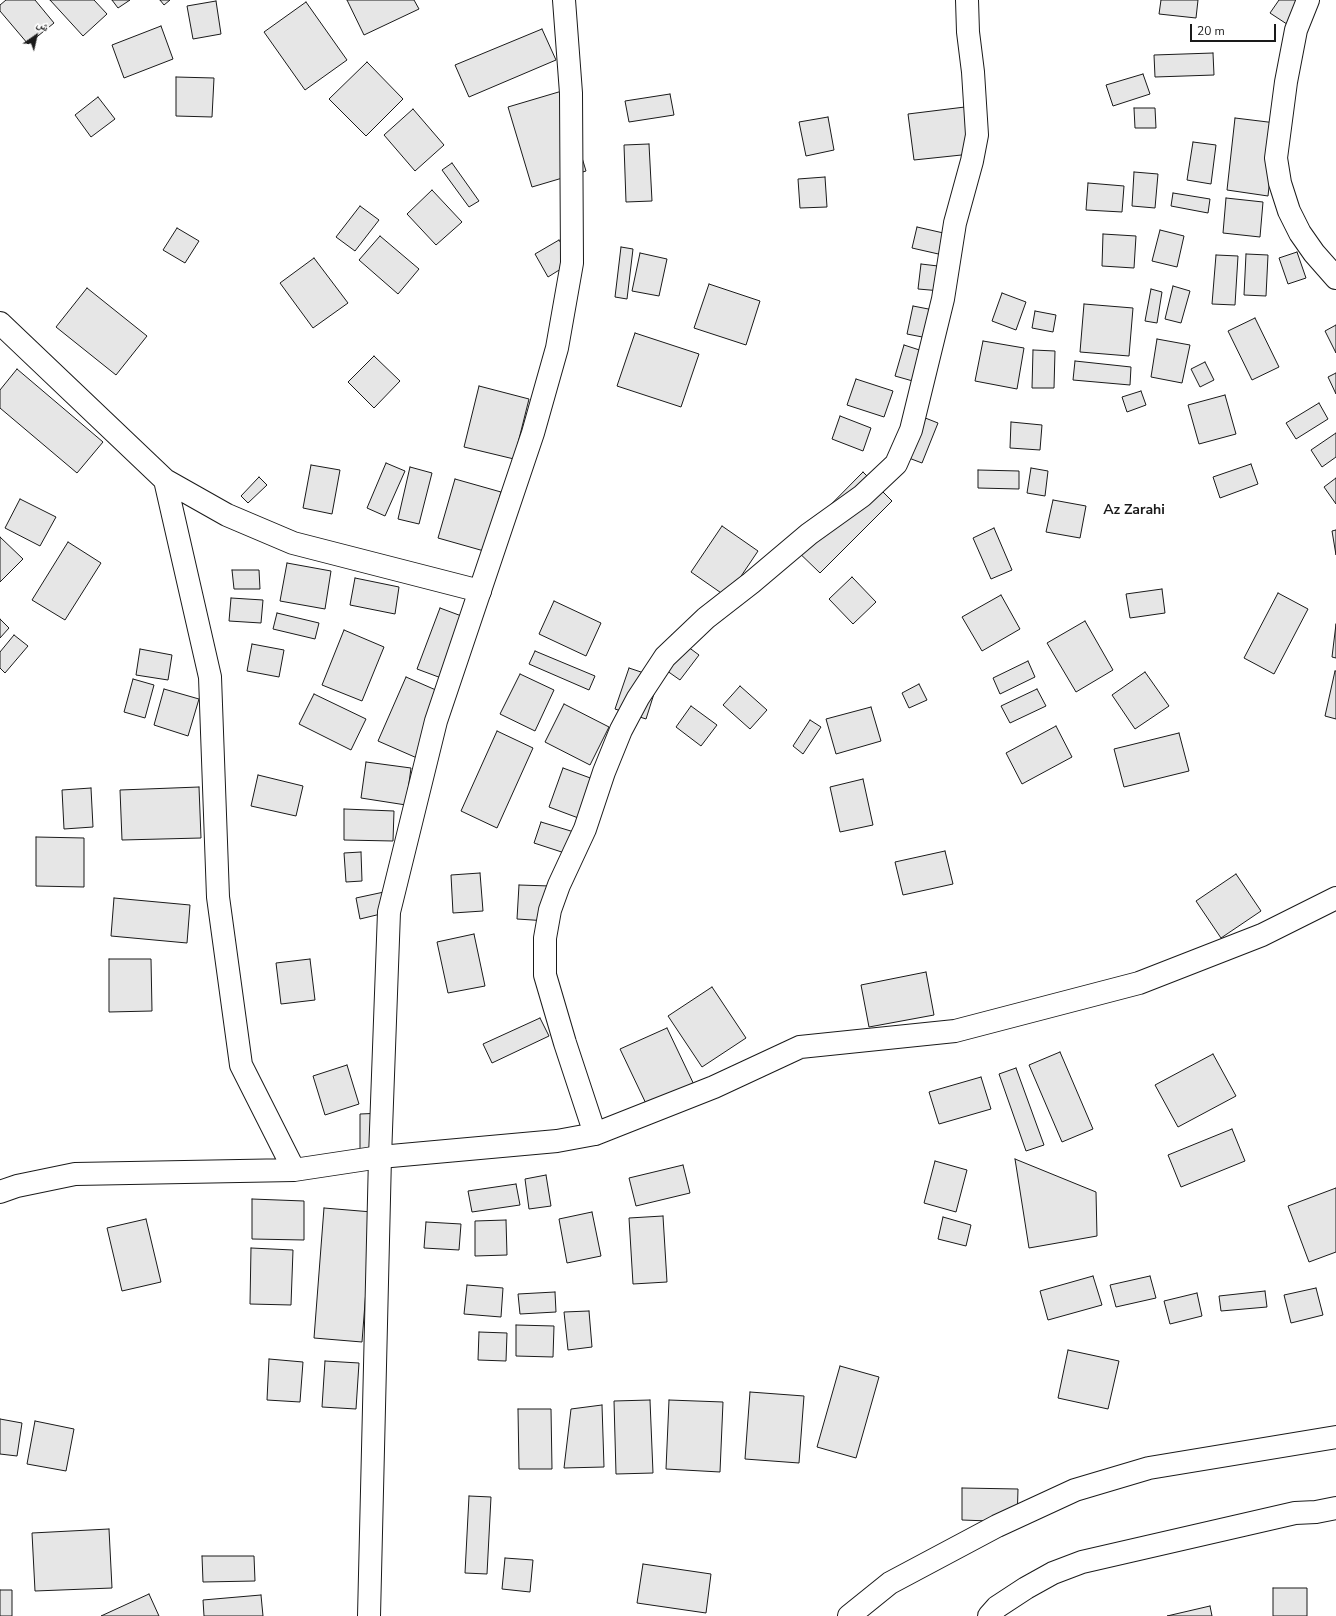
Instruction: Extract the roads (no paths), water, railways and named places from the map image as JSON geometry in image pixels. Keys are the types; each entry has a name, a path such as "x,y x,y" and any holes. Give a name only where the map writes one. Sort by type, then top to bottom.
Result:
{"street":[{"path":"369,1616 380,1157 389,912 436,721 533,433 557,348 572,263 571,93 564,0"},
{"path":"595,1134 565,1043 545,975 545,938 550,910 559,885 585,830 604,772 621,730 638,698 665,657 706,618 751,583 809,534 862,496 896,464 911,430 943,299 955,223 972,161 977,135 973,72 968,32 967,0"},
{"path":"1308,0 1296,30 1289,67 1276,158 1280,184 1289,211 1300,233 1314,253 1336,278"},
{"path":"0,323 165,480 227,515 293,543 480,591"},
{"path":"165,480 210,677 218,897 241,1065 294,1170"},
{"path":"0,1192 17,1186 75,1174 294,1170 380,1157 557,1141 595,1134 714,1087 800,1047 955,1031 1140,983 1262,935 1336,898"},
{"path":"849,1616 890,1583 997,1526 1075,1490 1149,1468 1336,1437"},
{"path":"989,1616 997,1607 1026,1588 1053,1573 1082,1562 1295,1513 1316,1512 1336,1508"}],"district":[{"name":"Az Zarahi","path":"1134,511"}]}
